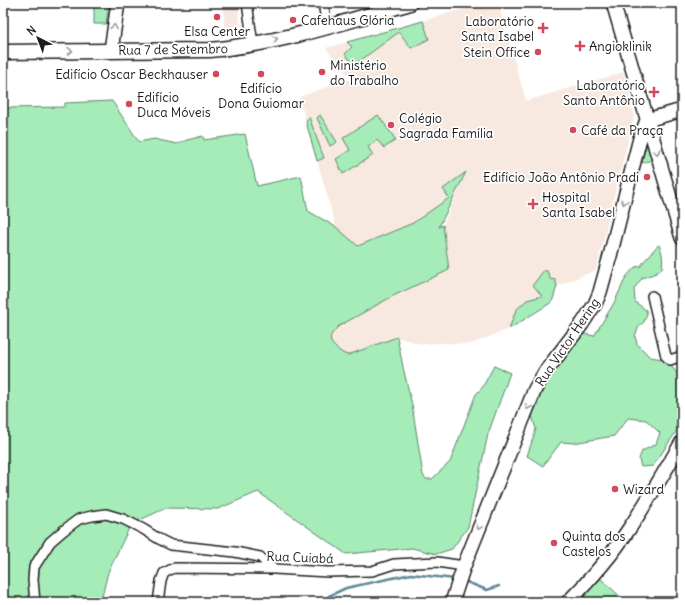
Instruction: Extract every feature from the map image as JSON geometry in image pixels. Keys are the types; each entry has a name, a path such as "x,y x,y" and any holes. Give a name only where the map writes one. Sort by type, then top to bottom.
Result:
{"main road":[{"name":"Rua 7 de Setembro","path":"3,52 210,50 234,48 327,26 410,3"}],"street":[{"path":"111,50 118,3"},
{"path":"247,3 253,44"},
{"path":"323,3 327,26"},
{"path":"613,3 682,238"},
{"path":"647,120 682,110"},
{"name":"Rua Victor Hering","path":"452,602 461,575 535,389 545,372 582,324 595,304 600,292 640,138 647,120"},
{"path":"652,296 666,356 670,360 682,356"},
{"path":"568,602 601,567 629,529 682,442"},
{"path":"35,602 33,580 34,567 50,542 79,520 106,514 123,519 171,545 236,552 260,557 274,569"},
{"name":"Rua Cuiabá","path":"158,602 161,581 164,573 174,568 274,569 328,572 372,571 394,564 437,562 461,575"}],"shaded area":[{"path":"223,3 238,3 240,27 237,31 225,32"},
{"path":"485,3 498,3 526,101 624,72 634,116 596,270 557,286 552,302 509,329 471,344 421,344 397,337 348,355 344,354 331,344 330,337 339,326 393,296 449,270 443,225 466,173 443,189 449,198 413,223 358,246 336,227 299,97 351,79 326,48"}],"green space":[{"path":"94,3 109,3 106,24 94,24"},
{"path":"423,21 429,39 411,48 399,32 354,65 345,54 352,47 347,42"},
{"path":"112,101 139,142 154,139 177,144 203,136 204,140 245,134 257,186 301,176 308,211 336,227 358,246 413,223 449,198 443,189 466,172 439,227 443,225 449,270 393,296 339,326 332,334 330,339 336,348 348,355 397,337 412,405 423,475 426,479 432,479 450,462 476,394 482,388 494,366 510,373 488,434 468,527 452,549 436,554 412,548 346,554 258,492 218,509 166,508 131,524 108,572 102,597 107,602 3,602 3,108 64,107 65,103"},
{"path":"320,115 337,142 330,146 317,118"},
{"path":"378,115 396,140 384,148 377,140 368,147 373,155 343,174 336,159 350,150 343,138"},
{"path":"309,117 324,158 317,161 306,122"},
{"path":"645,132 652,160 642,163 646,144 641,144"},
{"path":"659,245 663,263 662,269 642,278 634,289 635,302 646,310 647,314 644,322 639,326 635,336 637,344 650,357 669,361 677,373 681,368 678,363 682,361 682,423 653,466 641,467 639,459 642,451 656,444 660,433 646,420 628,418 614,436 573,443 561,442 543,466 527,456 536,429 532,416 552,368 580,333 594,336 614,303 626,277 635,267 641,266"},
{"path":"544,270 547,271 551,280 555,279 557,286 552,302 509,329 516,310 527,300 542,296 533,285"},
{"path":"600,578 624,600 624,602 577,602"}],"waterway":[{"path":"321,602 329,596 346,588 411,574 455,579"},
{"path":"464,581 487,590 499,586"}],"place":[{"name":"Elsa Center","path":"217,17"},
{"name":"Cafehaus Glória","path":"293,20"},
{"name":"Laboratório Santa Isabel","path":"543,28"},
{"name":"Angioklinik","path":"580,46"},
{"name":"Stein Office","path":"538,52"},
{"name":"Ministério do Trabalho","path":"322,72"},
{"name":"Edifício Oscar Beckhauser","path":"216,74"},
{"name":"Edifício Dona Guiomar","path":"261,74"},
{"name":"Laboratório Santo Antônio","path":"654,92"},
{"name":"Edifício Duca Móveis","path":"129,104"},
{"name":"Colégio Sagrada Família","path":"391,125"},
{"name":"Café da Praça","path":"573,130"},
{"name":"Edifício João Antônio Pradi","path":"647,177"},
{"name":"Hospital Santa Isabel","path":"533,204"},
{"name":"Wizard","path":"615,489"},
{"name":"Quinta dos Castelos","path":"554,543"}]}
